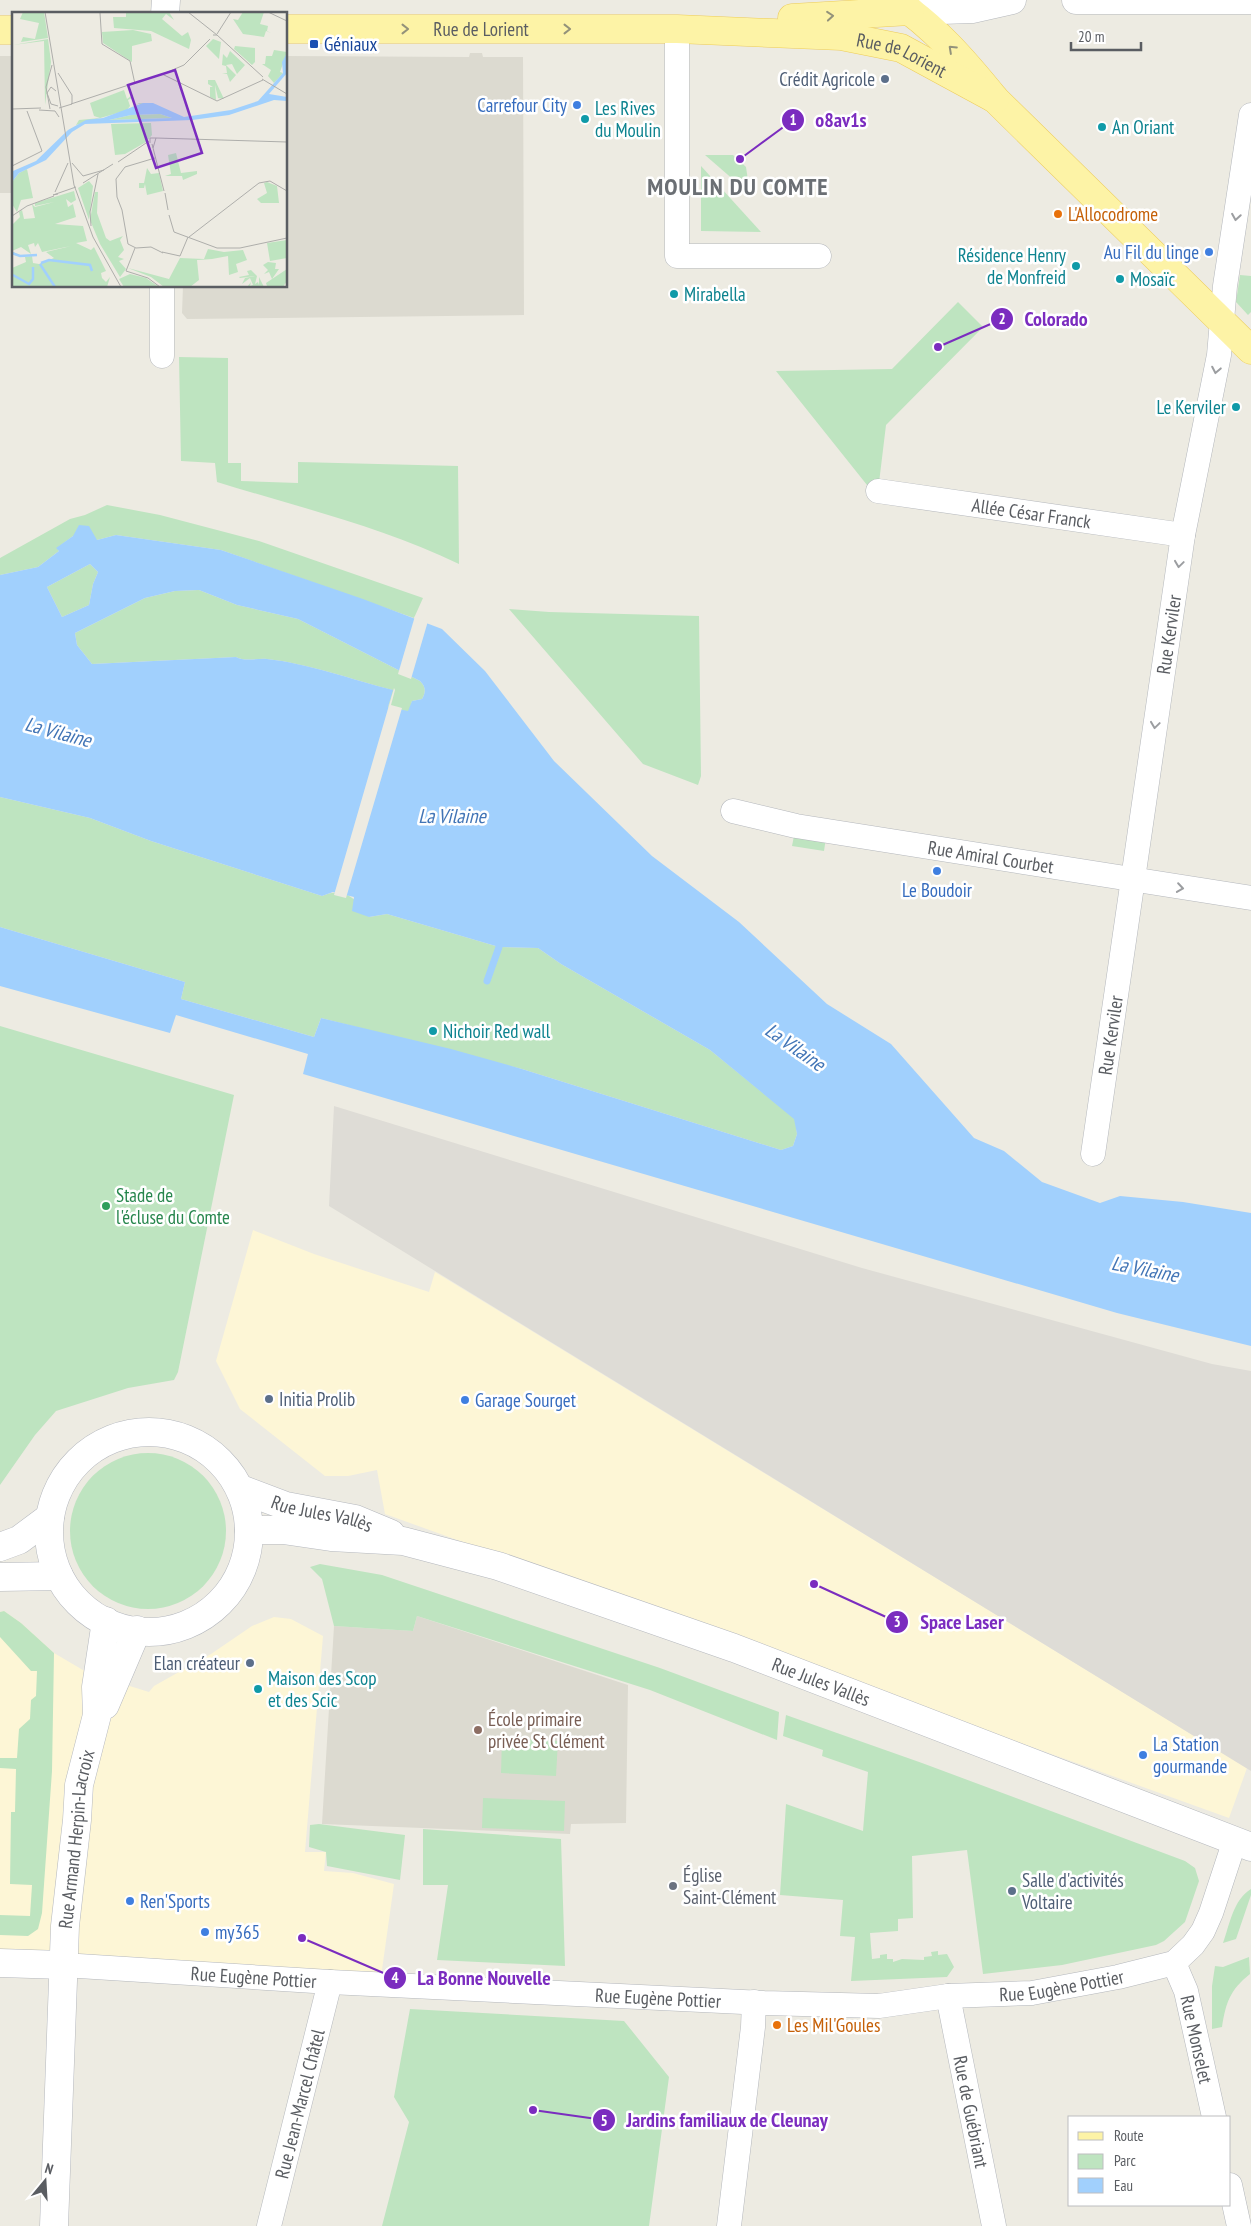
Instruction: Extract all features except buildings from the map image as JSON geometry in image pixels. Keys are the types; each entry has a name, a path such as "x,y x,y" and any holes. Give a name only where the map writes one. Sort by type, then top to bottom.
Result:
{"main road":[{"path":"902,5 972,9 1012,0"},
{"path":"1076,0 1251,0"},
{"name":"Rue de Lorient","path":"677,29 864,6 902,5 957,53 995,99"},
{"name":"Rue de Lorient","path":"288,29 677,29 841,36 901,48 995,99"},
{"path":"995,99 1251,350"},
{"path":"154,1432 175,1435 198,1445 219,1460 241,1489 249,1530 248,1551 237,1580 226,1597 211,1611 194,1622 175,1629 155,1632 137,1630 106,1621 98,1618 82,1606 69,1592 59,1576 52,1557 49,1537 50,1517 55,1496 65,1477 78,1461 94,1448 113,1438 133,1433 154,1432"},
{"name":"Rue Jules Vallès","path":"241,1489 286,1506 355,1519 378,1527 403,1541"},
{"path":"0,1547 19,1540 50,1517"},
{"name":"Rue Jules Vallès","path":"249,1530 282,1530 331,1537 403,1541 498,1566 734,1648 1243,1844"},
{"path":"0,1577 59,1576"},
{"name":"Rue Armand Herpin-Lacroix","path":"54,2226 64,1926 77,1820 79,1785 97,1715 96,1687 100,1672 106,1621"},
{"name":"Rue Armand Herpin-Lacroix","path":"97,1715 106,1704 137,1630"},
{"name":"Rue Eugène Pottier","path":"0,1963 63,1966"}],"street":[{"path":"677,29 677,256 819,256"},
{"name":"Rue Kerviler","path":"1093,1154 1183,535 1219,355 1221,322 1247,170 1251,115"},
{"path":"162,288 162,356"},
{"name":"Allée César Franck","path":"878,491 1183,535"},
{"name":"Rue Amiral Courbet","path":"733,811 796,826 1132,881 1251,898"},
{"path":"1174,1963 1203,1931 1243,1844"},
{"name":"Rue Eugène Pottier","path":"63,1966 330,1982 879,2006 948,1996 1032,1993 1118,1977 1174,1963"},
{"name":"Rue Monselet","path":"1174,1963 1186,1992 1214,2116"},
{"name":"Rue Jean-Marcel Châtel","path":"269,2226 330,1982"},
{"name":"Rue de Guébriant","path":"948,1996 994,2226"},
{"path":"729,2226 753,2026 754,2002"},
{"path":"1231,2190 1239,2226"}],"shaded area":[{"path":"470,53 482,53 483,57 523,57 524,315 187,319 182,313 183,288 288,288 288,56 469,57"},
{"path":"0,56 12,56 12,193 0,193"},
{"path":"334,1106 862,1268 1212,1364 1251,1371 1251,1771 329,1206"},
{"path":"253,1230 314,1254 429,1292 435,1272 1247,1768 1229,1818 385,1514 377,1470 348,1476 325,1476 240,1409 216,1361"},
{"path":"4,1611 21,1623 54,1653 88,1673 149,1692 154,1686 211,1654 252,1626 274,1617 291,1619 323,1636 305,1852 326,1852 324,1871 353,1873 394,1884 380,1984 0,1962 0,1612"},
{"name":"École primaire privée St Clément","path":"417,1616 628,1685 626,1823 571,1824 570,1834 322,1824 334,1626 413,1631"}],"green space":[{"path":"705,155 733,155 746,167 750,194"},
{"path":"701,166 761,232 701,231"},
{"path":"1240,275 1251,276 1251,312 1248,315 1236,302"},
{"path":"958,302 983,327 886,425 878,491 871,490 776,371 892,369"},
{"path":"179,357 228,358 228,463 241,463 241,481 298,483 298,462 458,466 459,564 370,528 217,482 215,463 181,461"},
{"path":"107,505 160,515 259,541 423,598 414,618 221,550 116,535 97,540 73,536 57,548 59,551 38,567 0,575 0,558 70,519 85,515"},
{"path":"90,564 98,572 93,584 89,605 62,617 47,587"},
{"path":"199,590 237,605 298,619 420,681 425,692 422,699 412,701 409,712 388,707 392,690 298,664 267,659 247,660 236,657 92,664 77,645 75,633 145,598 175,591"},
{"path":"509,609 549,612 699,616 701,776 698,785 643,764"},
{"path":"0,797 90,818 151,841 322,896 330,893 344,894 354,900 369,917 387,914 499,947 538,948 561,964 710,1050 795,1119 797,1134 793,1146 781,1150 522,1069 321,1018 314,1037 181,999 185,982 0,927"},
{"path":"796,826 827,831 824,851 792,846"},
{"name":"Stade de l'écluse du Comte","path":"0,1026 234,1095 178,1372 174,1380 128,1388 56,1411 35,1435 0,1485"},
{"path":"148,1453 178,1459 191,1466 203,1476 213,1488 220,1501 226,1531 220,1561 213,1574 203,1586 191,1596 178,1603 148,1609 118,1603 105,1596 93,1586 83,1574 76,1561 70,1531 76,1501 83,1488 93,1476 105,1466 118,1459"},
{"path":"320,1564 382,1575 660,1668 779,1712 777,1740 650,1690 417,1616 413,1631 334,1626 322,1579 310,1567"},
{"path":"4,1611 21,1623 54,1653 52,1771 42,1913 38,1929 28,1936 0,1935 0,1915 30,1916 32,1885 10,1884 11,1812 15,1812 16,1769 0,1768 0,1758 17,1758 19,1729 30,1719 31,1700 36,1696 37,1671 31,1671 0,1637 0,1612"},
{"path":"786,1715 922,1763 1185,1861 1195,1868 1199,1881 1185,1922 1164,1941 1156,1945 1062,1965 983,1974 967,1850 912,1856 913,1918 898,1919 898,1931 870,1933 872,1959 880,1958 880,1955 887,1954 887,1959 893,1959 893,1962 902,1959 924,1960 924,1957 932,1956 931,1952 938,1951 938,1955 947,1954 954,1967 947,1977 851,1981 855,1937 840,1936 843,1900 780,1895 786,1804 863,1831 868,1772 822,1756 823,1750 783,1736"},
{"path":"502,1738 558,1741 556,1776 501,1773"},
{"path":"483,1798 565,1801 564,1831 482,1828"},
{"path":"319,1824 405,1835 400,1880 327,1866 326,1852 309,1847 310,1825"},
{"path":"423,1829 561,1839 565,1966 437,1960 448,1885 423,1885"},
{"path":"1251,1889 1251,1895 1236,1939 1223,1943 1236,1906 1240,1899"},
{"path":"1249,1957 1250,1974 1233,1991 1225,2010 1222,2027 1212,2029 1212,1986 1215,1966 1223,1967"},
{"path":"410,2009 624,2021 669,2077 649,2226 382,2226 409,2122 394,2097"}],"water":[{"name":"La Vilaine","path":"79,525 89,526 97,540 116,535 221,550 363,599 442,629 485,671 554,761 652,856 739,922 827,1004 891,1044 974,1138 1004,1151 1042,1182 1100,1203 1120,1196 1183,1202 1251,1213 1251,1346 1117,1313 303,1074 308,1054 176,1015 170,1033 0,986 0,927 185,982 181,999 314,1037 321,1018 451,1049 522,1069 781,1150 793,1146 797,1134 794,1119 710,1050 561,964 538,948 499,947 387,914 369,917 352,911 354,897 333,892 322,896 151,841 90,818 0,797 0,575 38,567 59,551 56,548 73,536","holes":["90,564 98,572 93,584 89,605 62,617 47,587","199,590 237,605 298,619 420,681 425,692 422,699 412,701 408,711 388,707 393,690 298,664 267,659 247,660 236,657 92,664 77,645 75,633 145,598 175,591"]}],"pier":[{"path":"415,616 428,621 411,679 398,674"},
{"path":"394,688 391,705 402,708 346,898 334,895"}],"waterway":[{"path":"487,981 499,947"}],"place":[{"name":"Géniaux","path":"314,44"},
{"name":"Crédit Agricole","path":"885,79"},
{"name":"Carrefour City","path":"577,105"},
{"name":"Les Rives du Moulin","path":"585,119"},
{"name":"An Oriant","path":"1102,127"},
{"name":"o8av1s","path":"740,159"},
{"name":"L'Allocodrome","path":"1058,214"},
{"name":"Au Fil du linge","path":"1209,252"},
{"name":"Résidence Henry de Monfreid","path":"1076,266"},
{"name":"Mosaïc","path":"1120,279"},
{"name":"Mirabella","path":"674,294"},
{"name":"Colorado","path":"938,347"},
{"name":"Le Kerviler","path":"1236,407"},
{"name":"Le Boudoir","path":"937,871"},
{"name":"Nichoir Red wall","path":"433,1031"},
{"name":"Stade de l'écluse du Comte","path":"106,1206"},
{"name":"Initia Prolib","path":"269,1399"},
{"name":"Garage Sourget","path":"465,1400"},
{"name":"Space Laser","path":"814,1584"},
{"name":"Elan créateur","path":"250,1663"},
{"name":"Maison des Scop et des Scic","path":"258,1689"},
{"name":"École primaire privée St Clément","path":"478,1730"},
{"name":"La Station gourmande","path":"1143,1755"},
{"name":"Église Saint-Clément","path":"673,1886"},
{"name":"Salle d'activités Voltaire","path":"1012,1891"},
{"name":"Ren'Sports","path":"130,1901"},
{"name":"my365","path":"205,1932"},
{"name":"La Bonne Nouvelle","path":"302,1938"},
{"name":"Les Mil'Goules","path":"777,2025"},
{"name":"Jardins familiaux de Cleunay","path":"533,2110"}],"district":[{"name":"MOULIN DU COMTE","path":"738,187"}]}
